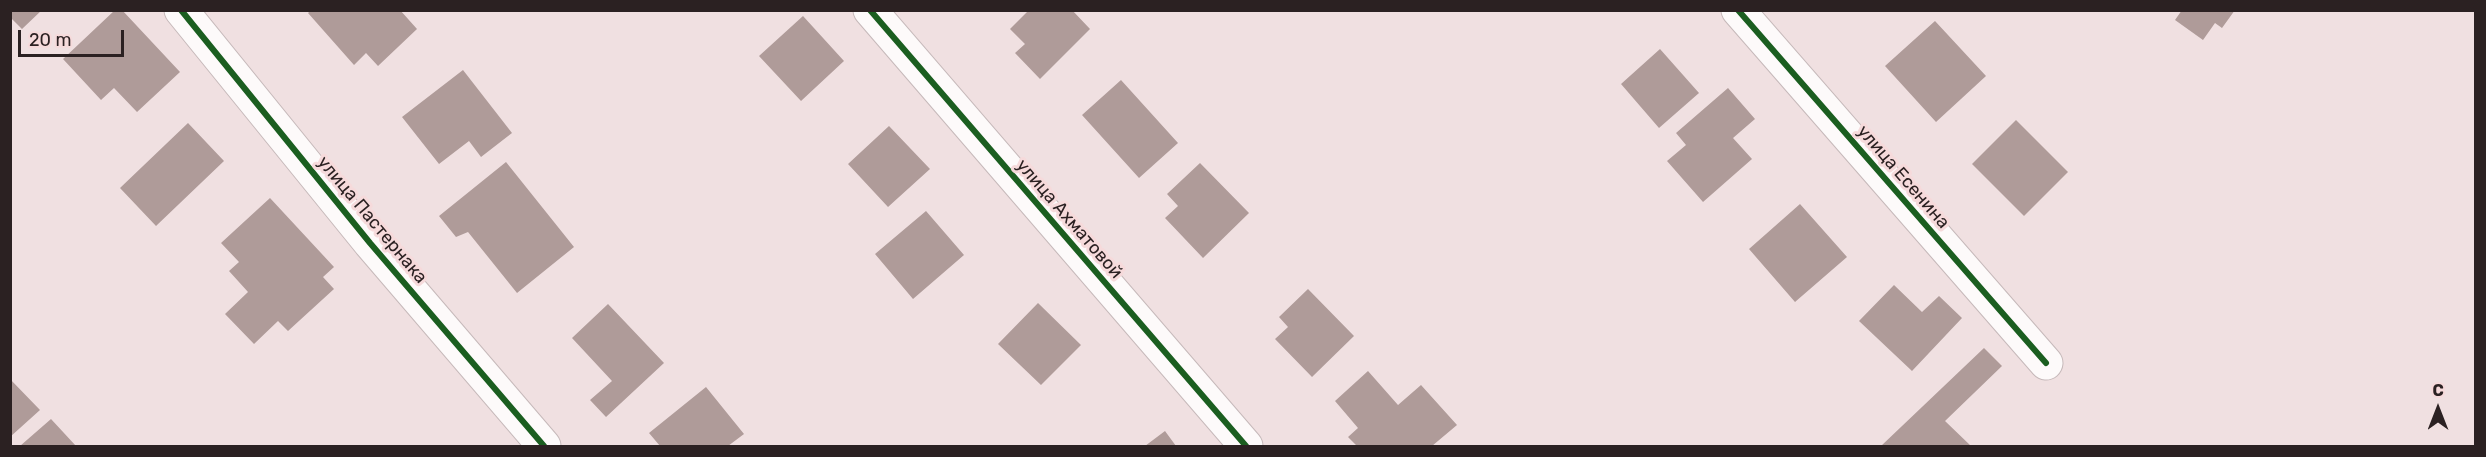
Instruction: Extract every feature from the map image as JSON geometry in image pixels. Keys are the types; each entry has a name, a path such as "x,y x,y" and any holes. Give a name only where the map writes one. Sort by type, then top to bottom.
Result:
{"street":[{"name":"улица Пастернака","path":"181,10 370,243 544,447"},
{"name":"улица Ахматовой","path":"870,10 1246,447"},
{"name":"улица Есенина","path":"1738,10 2046,363"}],"building":[{"path":"10,10 42,10 22,29 10,17"},
{"path":"115,10 122,10 180,72 137,112 114,88 101,100 63,59"},
{"path":"311,10 400,10 417,29 378,66 366,53 354,65 308,13"},
{"path":"1029,10 1072,10 1090,29 1040,79 1015,53 1025,44 1010,29"},
{"path":"2182,10 2235,10 2222,28 2215,23 2203,40 2175,20"},
{"path":"803,16 844,61 801,101 759,56"},
{"path":"1935,21 1986,76 1936,122 1885,66"},
{"path":"1660,49 1699,93 1659,128 1621,84"},
{"path":"463,70 512,133 481,157 469,141 439,164 402,117"},
{"path":"1121,80 1178,143 1139,178 1082,115"},
{"path":"1728,88 1755,119 1733,138 1752,159 1703,202 1667,161 1686,145 1676,133"},
{"path":"2016,120 2068,172 2024,216 1972,164"},
{"path":"188,123 224,161 156,226 120,188"},
{"path":"889,126 930,169 888,207 848,164"},
{"path":"506,162 574,247 517,293 468,232 456,237 439,216"},
{"path":"1200,163 1249,213 1203,258 1165,218 1178,206 1167,194"},
{"path":"270,198 334,267 323,277 334,289 288,331 278,321 254,344 225,314 248,292 229,271 239,262 221,243"},
{"path":"1800,204 1847,257 1795,302 1749,249"},
{"path":"926,211 964,255 913,299 875,254"},
{"path":"1894,285 1922,312 1939,296 1962,318 1912,371 1859,321"},
{"path":"1308,289 1354,336 1312,377 1275,339 1288,327 1279,317"},
{"path":"1038,303 1081,345 1041,385 998,344"},
{"path":"608,304 664,363 606,417 590,400 612,381 572,338"},
{"path":"1984,348 2002,366 1945,421 1971,446 1881,446"},
{"path":"1368,371 1398,405 1421,385 1457,425 1432,446 1357,446 1348,437 1358,428 1335,401"},
{"path":"10,379 40,410 10,437"},
{"path":"706,387 744,434 728,446 660,446 649,433"},
{"path":"51,419 76,446 20,446"},
{"path":"1165,431 1176,446 1145,446"}],"cycle path":[{"path":"181,10 370,243 544,446"},
{"path":"870,10 1246,446"},
{"path":"1738,10 2046,363"}]}
